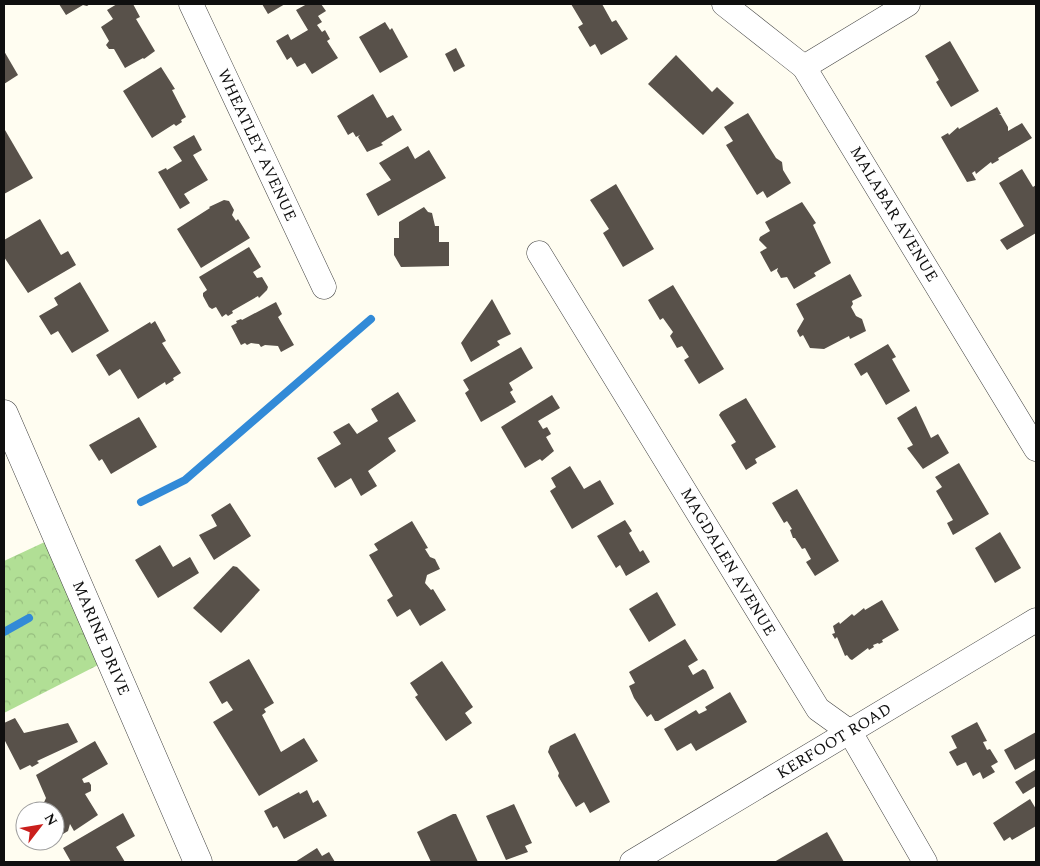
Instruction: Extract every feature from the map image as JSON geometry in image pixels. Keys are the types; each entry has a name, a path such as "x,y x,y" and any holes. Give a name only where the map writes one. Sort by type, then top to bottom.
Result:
{"street":[{"name":"WHEATLEY AVENUE","path":"191,4 324,287"},
{"name":"MALABAR AVENUE","path":"724,4 804,67 1036,449"},
{"path":"804,67 908,4"},
{"name":"MAGDALEN AVENUE","path":"539,253 818,709 850,732 925,862"},
{"name":"MARINE DRIVE","path":"4,414 198,862"},
{"name":"KERFOOT ROAD","path":"632,862 1036,620"}],"green space":[{"path":"49,540 100,664 4,713 4,561"}],"building":[{"path":"59,4 90,4 87,6 83,5 66,15"},
{"path":"117,4 133,4 140,17 136,19 155,51 144,59 125,68 114,49 109,49 106,45 109,41 101,27 113,19 107,10"},
{"path":"262,4 285,4 268,14"},
{"path":"307,4 321,4 326,11 318,16 322,22 317,25 322,32 325,30 330,39 327,41 338,58 312,74 305,63 297,67 291,57 287,60 276,41 288,34 291,40 308,30 296,10"},
{"path":"571,4 602,4 612,22 616,20 628,39 601,55 595,44 590,47 578,27 583,24"},
{"path":"385,22 390,30 392,28 408,57 380,73 359,37"},
{"path":"950,41 979,91 951,107 936,82 939,80 925,56"},
{"path":"456,48 465,66 454,72 445,54"},
{"path":"4,51 18,75 4,84"},
{"path":"676,55 712,92 717,87 734,103 703,135 648,84"},
{"path":"161,67 175,89 172,90 186,117 176,126 174,124 152,138 123,91"},
{"path":"373,94 387,118 393,115 402,130 381,143 383,145 367,152 358,137 360,135 356,137 353,132 348,135 337,116"},
{"path":"997,107 1001,114 999,115 1001,115 1008,127 1008,131 1022,123 1032,138 998,158 999,160 992,164 991,162 976,174 975,171 972,173 976,180 967,182 941,137 948,133 949,135 958,127 959,129"},
{"path":"748,113 776,158 782,162 783,170 791,183 767,198 763,191 757,195 726,145 733,141 724,127"},
{"path":"4,131 33,178 4,194"},
{"path":"194,135 202,150 193,155 208,180 184,194 190,203 180,209 158,172 166,168 167,170 182,161 173,147"},
{"path":"408,146 415,159 429,150 446,178 378,216 366,194 391,180 379,163"},
{"path":"1022,169 1033,187 1036,185 1036,233 1007,250 1000,240 1024,226 999,183"},
{"path":"616,184 654,249 623,267 603,233 609,229 590,200"},
{"path":"224,200 229,201 234,210 232,215 236,221 238,219 250,238 201,268 177,229 209,207"},
{"path":"802,202 816,223 813,225 831,263 814,273 816,276 794,289 787,277 781,278 777,271 778,268 771,272 760,252 767,248 759,240 760,237 770,231 765,222"},
{"path":"424,207 428,212 432,213 435,226 439,226 439,242 449,242 449,266 401,267 394,255 394,238 399,238 399,222"},
{"path":"40,219 61,255 68,251 76,265 28,293 4,257 4,240"},
{"path":"249,247 261,267 253,272 257,278 262,277 268,287 267,290 259,298 258,296 232,311 233,313 228,316 226,314 222,317 216,307 212,309 209,307 203,296 203,293 207,290 199,277"},
{"path":"850,274 862,296 852,301 851,307 856,316 862,319 866,331 850,339 849,336 824,349 810,348 803,335 800,337 797,331 804,319 796,304"},
{"path":"80,282 109,331 72,353 58,331 51,335 39,316 58,305 54,298"},
{"path":"673,285 724,369 699,384 684,360 689,357 682,346 677,348 670,336 673,332 663,318 660,320 648,300"},
{"path":"492,299 511,334 497,341 500,345 471,362 461,343"},
{"path":"276,302 282,314 278,317 294,345 281,352 278,346 265,345 261,347 259,344 251,343 241,345 231,326 237,323 236,321 242,320"},
{"path":"155,321 166,341 162,343 181,373 166,385 165,382 138,399 120,369 109,376 96,355 150,322 151,324"},
{"path":"888,344 896,357 892,359 910,391 886,405 867,372 861,376 854,364"},
{"path":"521,347 533,368 509,383 513,390 510,392 516,402 481,422 465,393 469,390 463,380"},
{"path":"398,392 416,421 388,438 396,451 368,471 377,486 361,496 351,478 335,488 317,458 341,444 333,432 349,423 357,434 378,421 371,409"},
{"path":"552,395 560,408 538,421 543,429 547,427 551,434 546,437 554,451 542,461 540,459 525,468 501,427"},
{"path":"746,398 776,447 755,459 757,463 746,470 731,445 736,442 719,415"},
{"path":"916,406 931,438 938,434 949,453 923,469 907,448 913,445 897,418"},
{"path":"139,417 157,447 111,474 102,459 99,461 89,445"},
{"path":"959,463 989,514 953,535 947,523 953,520 936,491 942,487 935,477"},
{"path":"570,466 584,489 600,480 614,504 572,529 550,491 556,487 551,478"},
{"path":"797,489 839,561 815,576 806,562 811,559 805,548 802,549 795,538 793,538 790,530 792,529 787,521 784,523 772,503"},
{"path":"230,503 251,536 214,560 199,535 217,526 211,515"},
{"path":"625,520 632,531 629,533 640,552 643,550 650,562 626,576 620,565 616,568 597,536"},
{"path":"412,521 428,548 425,549 430,557 435,559 440,569 427,575 425,583 431,590 433,589 446,610 420,626 410,609 397,617 387,600 393,596 369,555 378,550 374,544"},
{"path":"1000,532 1021,568 995,583 975,548"},
{"path":"160,545 173,567 190,557 199,573 158,598 135,560"},
{"path":"233,566 237,567 260,590 221,633 193,608"},
{"path":"657,592 676,625 649,642 629,609"},
{"path":"882,600 899,630 882,640 883,642 873,645 874,647 869,650 868,648 852,660 847,655 845,656 837,637 835,639 832,634 835,633 833,626 839,622 840,624 852,614 854,616 864,608 865,610"},
{"path":"685,639 698,660 688,666 693,675 703,669 706,671 714,688 655,721 651,714 647,717 634,698 629,686 635,683 629,672"},
{"path":"249,659 274,703 264,709 266,712 262,715 281,752 304,738 318,761 259,796 213,722 233,710 227,701 222,704 209,682"},
{"path":"442,661 473,707 465,713 472,723 446,741 415,697 418,695 410,683"},
{"path":"730,692 747,722 696,751 691,743 677,751 664,729 696,710 699,714 707,710 705,707"},
{"path":"15,718 24,733 68,723 78,742 37,761 39,763 32,767 30,765 20,770 4,739 4,723"},
{"path":"977,722 987,741 983,742 987,750 990,749 998,762 991,766 995,772 983,779 980,772 973,776 966,762 957,766 949,752 957,748 951,736"},
{"path":"1036,732 1036,758 1015,770 1004,750"},
{"path":"575,733 610,802 590,813 584,802 576,807 558,776 559,773 548,752 550,746"},
{"path":"95,741 108,764 82,779 84,783 89,782 91,785 91,791 85,794 98,815 74,831 70,824 68,831 65,833 65,801 45,801 46,798 36,775"},
{"path":"1035,770 1036,786 1023,794 1015,782"},
{"path":"307,790 313,803 318,800 327,816 284,839 277,826 273,828 264,811 299,792 300,794"},
{"path":"1030,799 1036,809 1036,826 1012,840 1010,837 1004,841 993,823"},
{"path":"514,804 532,843 525,846 528,852 506,860 486,816"},
{"path":"123,813 135,836 116,847 125,862 71,862 65,851 65,847"},
{"path":"456,814 478,862 431,862 417,832"},
{"path":"827,832 844,862 774,862"},
{"path":"317,848 322,856 329,852 335,862 295,862"}],"waterway":[{"path":"141,502 185,480 371,319"},
{"path":"4,632 29,618"}]}
